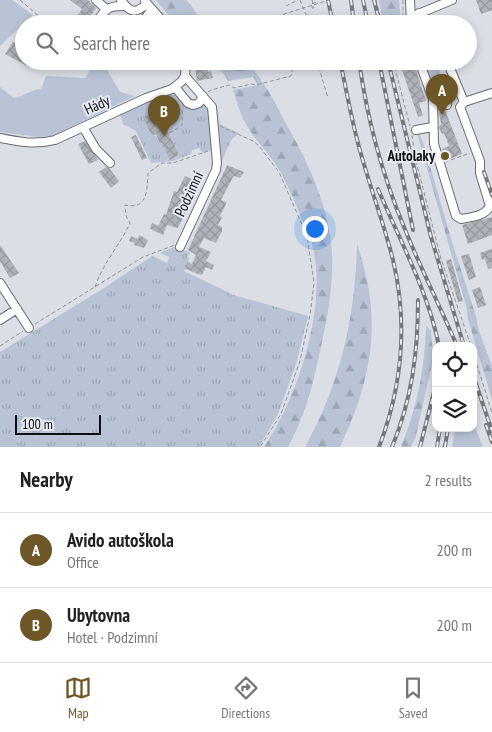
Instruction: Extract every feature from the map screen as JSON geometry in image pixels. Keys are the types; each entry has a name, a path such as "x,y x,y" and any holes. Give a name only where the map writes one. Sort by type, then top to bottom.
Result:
{"street":[{"path":"96,0 106,9"},
{"path":"410,0 411,15"},
{"path":"417,15 451,0"},
{"path":"101,15 106,9 123,3 135,11 148,4 157,15"},
{"path":"185,70 185,76"},
{"path":"422,70 433,102 432,127 434,144 456,216 461,219 488,211 490,206 480,173 480,161 460,107 464,102 492,93"},
{"path":"451,70 464,102"},
{"name":"Hády","path":"0,138 23,142 47,142 175,87 185,76"},
{"name":"Podzimní","path":"181,244 217,167 212,107 206,95 185,76"},
{"path":"175,87 188,103 194,105 199,103 206,95"},
{"path":"433,102 446,105"},
{"path":"83,127 96,149 110,162"},
{"path":"416,130 432,127"},
{"path":"0,283 29,328"},
{"path":"0,320 17,309"}],"path":[{"path":"20,0 38,15"},
{"path":"286,6 299,0 306,15"},
{"path":"280,15 329,0"},
{"path":"376,0 380,15"},
{"path":"403,0 403,15"},
{"path":"312,1 314,8 312,9 311,4 317,2 318,3"},
{"path":"211,90 229,85 234,88 252,84 257,85 291,76 293,70"},
{"path":"320,70 328,98"},
{"path":"395,70 441,259 470,342"},
{"path":"169,133 182,126 182,111 185,105"},
{"path":"214,124 253,141 279,172 307,236 314,283 310,315 300,361 281,414 260,447"},
{"path":"95,287 100,273 121,243 130,223 126,216 125,205 134,207 140,204 147,194 148,173 162,163 173,163 216,149"},
{"path":"440,164 469,153"},
{"path":"0,346 143,257 181,244"},
{"path":"477,365 492,413"},
{"path":"443,447 444,442"}],"green space":[{"path":"0,0 12,0 33,15 15,15 15,32 0,46"},
{"path":"156,0 186,0 198,15 168,15"},
{"path":"379,0 399,0 400,15 382,15"},
{"path":"90,70 107,70 120,92 135,96 52,136 38,137 0,132 0,87 14,98 41,89 46,76 85,78"},
{"path":"220,70 254,70 263,82 295,139 312,175 330,233 332,272 326,322 308,400 288,447 264,447 288,403 307,351 316,297 316,272 312,245 282,175 248,128 238,106 233,90 258,85 253,77 228,81"},
{"path":"425,70 439,70 449,103 435,97"},
{"path":"169,94 175,95 190,109 205,105 209,107 212,150 203,153 199,148 192,150 191,154 173,161 151,163 136,131 123,124 120,114 145,102","holes":["153,113 162,132 168,129 179,156 170,159 156,135 152,136 144,117"]},
{"path":"218,109 220,124 239,133 231,140 222,161"},
{"path":"417,133 419,133 423,142 478,328 492,366 492,400 477,349 477,342 475,342 468,319 467,309"},
{"path":"357,244 370,298 372,323 367,372 351,421 340,447 305,447 328,398 344,349 353,298"},
{"path":"176,246 190,253 187,257 189,259 184,271 230,294 308,316 297,361 278,414 259,447 0,447 0,352 152,256 167,263 169,257 160,253"},
{"path":"426,326 431,330 432,364 416,436 411,447 401,447 412,417 424,357"},
{"path":"454,432 477,432 483,447 452,447"}],"building":[{"path":"70,0 88,0 96,8 91,15 78,15 82,9"},
{"path":"476,0 492,0 492,10 481,14"},
{"path":"13,42 15,43 15,59 5,54"},
{"path":"195,70 211,71 213,78 197,81"},
{"path":"402,70 416,70 426,101 419,103 423,116 418,117"},
{"path":"445,110 462,154 445,161 442,149 449,146 444,133 442,134 439,127 441,124 439,113"},
{"path":"153,113 162,132 167,129 179,155 170,160 156,134 152,136 143,117"},
{"path":"136,135 147,158 142,160 131,137"},
{"path":"85,141 98,160 89,164 78,144"},
{"path":"227,165 244,172 240,178 233,177 221,200 226,202 226,204 218,225 222,227 222,231 216,243 204,238 199,247 211,252 206,261 214,265 212,270 206,267 202,275 184,268 188,262 192,264 196,255 188,250"},
{"path":"106,167 109,168 119,181 111,188 99,172"},
{"path":"185,176 200,183 178,228 167,225 163,235 152,230 150,228 152,223 158,226 164,214 166,215 174,191 177,192"},
{"path":"492,217 492,235 468,244 462,225"},
{"path":"139,235 148,240 144,248 134,245 135,243 129,241 131,236 138,239"},
{"path":"0,245 19,273 10,278 0,261"},
{"path":"492,249 492,268 488,269 485,259 482,260 480,253"},
{"path":"469,254 476,277 469,280 461,256"},
{"path":"451,259 463,301 458,302 446,261"},
{"path":"480,287 486,305 478,308 472,290"}],"railway":[{"path":"328,0 331,15"},
{"path":"351,0 353,15"},
{"path":"363,0 366,15"},
{"path":"374,0 378,15"},
{"path":"342,70 358,143 386,233 398,284 401,331 400,355 393,401 379,447"},
{"path":"360,70 371,125 389,187 410,242 455,342"},
{"path":"381,70 413,230"},
{"path":"390,70 431,237 463,342"},
{"path":"484,172 492,195"},
{"path":"378,189 421,286 438,342"},
{"path":"392,447 409,393 417,338 418,300"},
{"path":"420,447 435,387"},
{"path":"477,387 492,431"},
{"path":"486,425 492,442"},
{"path":"437,447 439,432"},
{"path":"445,447 447,432"}],"place":[{"name":"Avido autoškola","path":"442,115"},
{"name":"Ubytovna","path":"164,136"},
{"name":"Autolaky","path":"445,156"}]}
